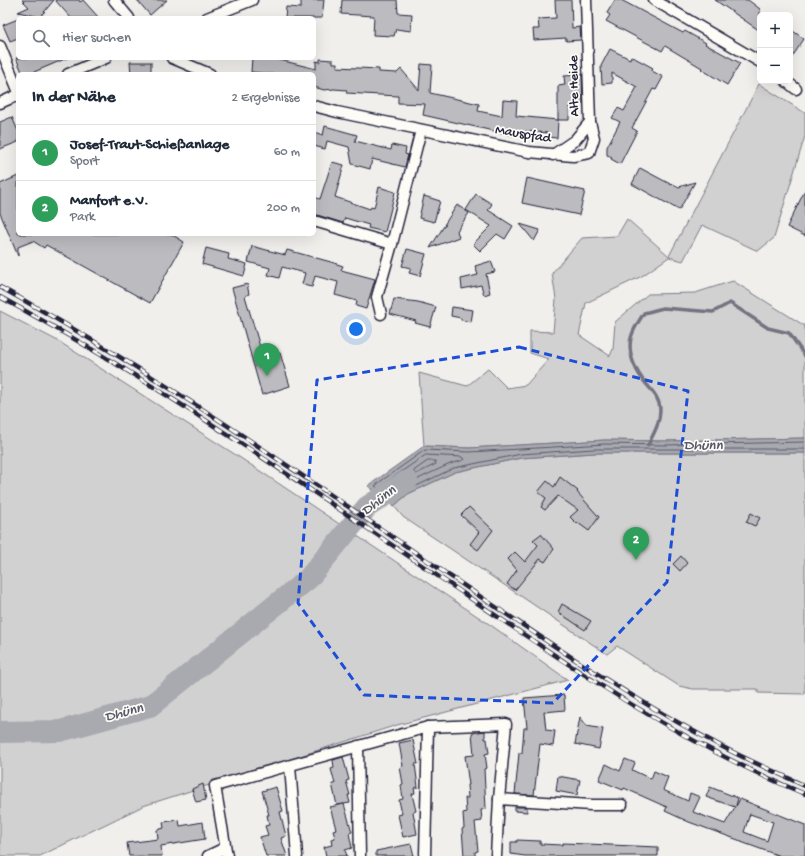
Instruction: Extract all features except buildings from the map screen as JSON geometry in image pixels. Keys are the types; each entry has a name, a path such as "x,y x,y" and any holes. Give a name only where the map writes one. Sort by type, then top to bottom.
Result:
{"street":[{"path":"114,0 128,16"},
{"path":"212,16 252,0"},
{"name":"Alte Heide","path":"553,155 574,140 590,122 586,0"},
{"path":"654,0 757,60"},
{"path":"0,46 16,85"},
{"path":"73,72 101,60"},
{"path":"177,60 205,72"},
{"path":"790,84 796,88"},
{"path":"0,103 16,96"},
{"name":"Mauspfad","path":"316,106 421,130 529,152 553,155 573,156 589,153 594,138 590,122"},
{"path":"381,314 377,297 421,130"},
{"path":"316,222 392,244"},
{"path":"208,856 226,852 215,786 428,727 506,724 499,799 496,856"},
{"path":"425,856 428,727"},
{"path":"358,746 360,856"},
{"path":"290,766 297,856"},
{"path":"499,799 591,805 622,805"}],"highlighted area":[{"path":"519,347 688,391 667,582 553,703 364,695 298,603 317,380"}],"shaded area":[{"path":"759,84 805,113 805,136 774,238 758,251 702,225 683,261 669,257 642,276 586,303 579,335 610,356 613,349 615,322 648,294 695,293 733,281 805,326 805,438 665,441 605,440 469,448 424,446 419,373 467,386 488,369 507,388 526,385 549,359 530,353 530,331 553,332 556,299 552,273 582,238 617,236 627,219 669,256"},
{"path":"0,311 58,341 239,457 492,626 568,680 397,725 143,806 40,856 0,856"},
{"path":"594,453 805,453 805,694 758,693 758,689 693,689 679,686 617,646 607,654 403,517 394,506 408,494 455,472 521,458"}],"water":[{"path":"805,438 805,453 594,453 521,458 455,472 408,494 394,506 368,486 424,446 469,448 605,440 665,441"}],"waterway":[{"path":"648,445 658,424 660,406 656,397 637,370 630,351 633,331 644,313 663,308 713,312 730,303 768,328 789,333 805,356"},
{"name":"Dhünn","path":"0,732 60,731 150,706 308,579 367,507 407,481"}],"railway":[{"path":"0,287 59,320 230,427 518,622 650,707 719,745 805,786"},
{"path":"0,297 59,330 232,437 541,646 626,701 669,727 714,751 759,774 805,794"}],"place":[{"name":"Josef-Traut-Schießanlage","path":"267,376"},
{"name":"Manfort e.V.","path":"636,560"}]}
